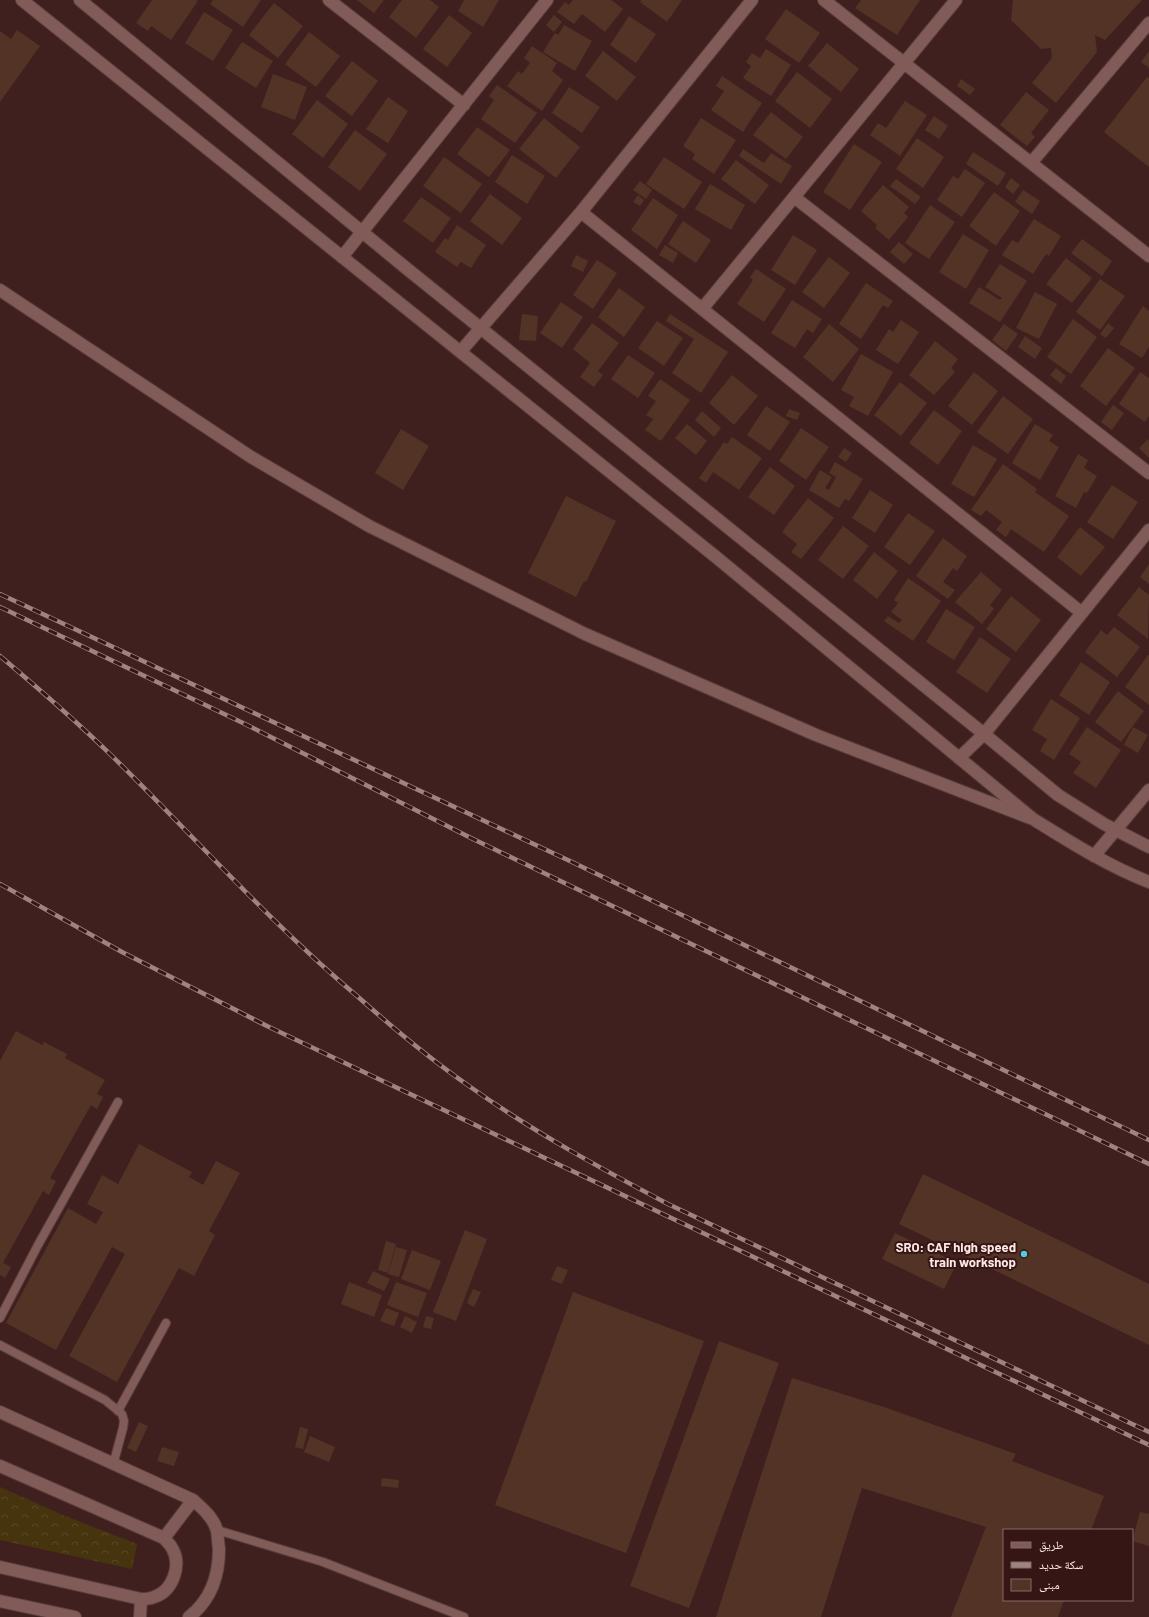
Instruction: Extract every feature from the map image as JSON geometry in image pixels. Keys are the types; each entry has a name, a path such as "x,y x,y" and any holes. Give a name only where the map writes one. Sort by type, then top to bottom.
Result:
{"street":[{"path":"22,0 716,557 1033,819 1094,856 1149,882"},
{"path":"80,0 481,328 984,734 1058,796 1116,831 1149,847"},
{"path":"329,0 464,105"},
{"path":"342,257 547,0"},
{"path":"461,351 581,212 752,0"},
{"path":"824,0 905,62 1149,256"},
{"path":"702,309 956,0"},
{"path":"1031,163 1149,23"},
{"path":"794,197 1149,473"},
{"path":"581,212 1082,613"},
{"path":"0,290 251,457 369,526 585,634 816,735 1033,819"},
{"path":"959,758 984,734 1149,530"},
{"path":"1094,856 1149,790"},
{"path":"0,1412 113,1465 193,1500 209,1516 217,1530 219,1565 216,1580 209,1596 196,1612 189,1617"},
{"path":"0,1466 164,1538 172,1546 177,1567 168,1587 162,1593 153,1598 141,1599 0,1567"},
{"path":"164,1538 193,1500"},
{"path":"140,1617 141,1599"},
{"path":"0,1600 75,1617"}],"lane":[{"path":"0,1318 42,1238 118,1102"},
{"path":"118,1411 166,1323"},
{"path":"0,1345 105,1400 122,1414 124,1421 123,1428 113,1465"},
{"path":"217,1530 323,1562 464,1617"}],"green space":[{"path":"0,1487 65,1516 137,1544 132,1569 0,1540"}],"building":[{"path":"152,0 198,1 171,40 151,26 148,31 136,23"},
{"path":"213,0 261,0 243,27 210,4"},
{"path":"357,0 384,0 374,13"},
{"path":"402,0 430,0 439,7 416,38 389,17"},
{"path":"464,0 499,0 483,27 458,11"},
{"path":"573,0 611,0 623,9 605,32 582,14 574,24 557,12 565,2 569,5"},
{"path":"641,0 682,0 667,22 640,2"},
{"path":"861,0 920,0 897,35 855,8"},
{"path":"1013,0 1142,0 1105,40 1095,35 1097,52 1056,103 1032,83 1052,58 1051,48 1041,49 1011,20"},
{"path":"274,3 303,26 278,58 249,35"},
{"path":"786,9 820,33 799,63 765,39"},
{"path":"204,12 233,30 213,61 185,43"},
{"path":"449,15 472,33 447,67 423,49"},
{"path":"554,15 562,22 554,32 546,25"},
{"path":"629,16 656,34 636,63 610,45"},
{"path":"564,25 592,41 575,71 543,52 555,33 558,35"},
{"path":"17,30 40,46 0,102 0,31 11,39"},
{"path":"309,32 340,56 316,87 285,64"},
{"path":"242,42 273,61 256,88 225,68"},
{"path":"827,43 859,69 841,92 808,66"},
{"path":"532,46 557,63 552,71 563,80 542,111 507,86 518,71 522,74 530,63 524,58"},
{"path":"766,49 791,65 771,96 743,78 751,66 746,62 752,53 760,58"},
{"path":"603,51 636,77 617,101 585,76"},
{"path":"1149,51 1149,68 1141,62"},
{"path":"352,61 378,81 352,116 325,96"},
{"path":"797,72 832,99 810,128 775,101"},
{"path":"273,74 307,87 295,120 261,107"},
{"path":"722,76 762,103 743,132 711,110 724,91 716,86"},
{"path":"1147,77 1149,78 1149,167 1104,132"},
{"path":"961,79 975,89 970,95 957,86"},
{"path":"497,85 537,113 515,143 481,119 494,100 489,96"},
{"path":"569,87 600,107 582,133 552,113"},
{"path":"1026,92 1049,110 1031,133 1035,137 1027,146 1000,125"},
{"path":"388,97 408,111 388,143 366,129"},
{"path":"317,100 348,124 323,158 292,134"},
{"path":"905,101 927,115 900,156 870,135 878,123 886,128"},
{"path":"771,112 803,137 786,159 753,135"},
{"path":"934,116 948,126 939,139 925,130"},
{"path":"544,118 580,147 556,178 519,149"},
{"path":"701,118 736,140 714,174 692,159 695,154 683,146"},
{"path":"477,127 510,150 489,177 457,154"},
{"path":"355,130 387,154 360,191 328,167"},
{"path":"917,138 944,157 923,188 896,169"},
{"path":"854,144 882,162 850,210 823,192"},
{"path":"743,149 764,163 771,153 792,166 781,184 739,156"},
{"path":"973,152 1006,173 998,186 966,164"},
{"path":"512,155 545,176 527,204 495,182"},
{"path":"444,157 482,184 461,213 423,186"},
{"path":"664,157 702,182 684,209 646,184"},
{"path":"736,160 769,185 755,204 721,179"},
{"path":"965,169 985,183 962,217 937,200 953,176 958,179"},
{"path":"1011,178 1020,185 1013,194 1005,187"},
{"path":"896,179 921,197 915,204 890,186"},
{"path":"640,181 652,190 646,199 633,190"},
{"path":"710,184 745,205 731,230 695,209"},
{"path":"883,185 909,207 904,213 908,217 889,240 875,228 877,225 861,211"},
{"path":"1023,190 1040,201 1032,214 1015,202"},
{"path":"994,192 1020,211 996,246 969,226"},
{"path":"490,194 522,218 502,245 470,221"},
{"path":"638,195 644,200 640,206 633,202"},
{"path":"421,197 451,218 433,243 403,221"},
{"path":"653,198 678,215 657,249 631,230"},
{"path":"930,205 955,222 929,259 905,243"},
{"path":"1034,219 1061,236 1049,256 1046,254 1033,274 1002,255 1012,240 1018,243"},
{"path":"683,221 711,240 696,263 668,244"},
{"path":"457,225 486,245 471,268 461,262 457,267 435,252 445,238 448,240"},
{"path":"963,234 989,250 966,289 939,272"},
{"path":"793,235 817,250 795,285 771,270"},
{"path":"1082,239 1112,261 1102,276 1071,253"},
{"path":"899,242 913,254 904,264 890,252"},
{"path":"665,245 678,253 673,263 659,255"},
{"path":"576,255 588,261 583,272 571,266"},
{"path":"829,257 850,273 824,308 802,292"},
{"path":"1066,258 1092,278 1072,303 1046,284"},
{"path":"597,260 617,273 593,309 573,295"},
{"path":"1000,264 1027,281 1000,322 969,303 979,287 1000,300 1002,298 985,287"},
{"path":"756,269 786,289 764,322 737,304 753,280 750,277"},
{"path":"1100,279 1125,296 1100,330 1076,312"},
{"path":"866,283 893,301 888,308 883,305 861,339 839,324"},
{"path":"619,288 645,307 624,337 598,317"},
{"path":"1035,292 1057,304 1039,339 1016,328"},
{"path":"792,300 822,319 813,333 807,329 795,348 771,333"},
{"path":"561,302 583,317 562,348 540,333"},
{"path":"1143,306 1149,311 1149,347 1142,358 1119,344"},
{"path":"522,314 538,316 536,341 519,340"},
{"path":"670,314 728,352 701,393 672,373 694,339 666,321"},
{"path":"1073,319 1097,337 1071,374 1047,357"},
{"path":"901,320 919,332 898,364 876,350 889,329 893,332"},
{"path":"657,321 683,338 664,366 638,348"},
{"path":"592,323 619,343 598,371 603,375 594,387 580,377 590,363 573,349"},
{"path":"1108,323 1114,328 1106,338 1100,334"},
{"path":"829,324 859,349 833,382 803,357"},
{"path":"1004,324 1018,334 1006,351 992,340"},
{"path":"1025,336 1042,348 1035,359 1018,347"},
{"path":"935,341 958,359 951,368 955,372 934,395 909,375"},
{"path":"1108,348 1135,368 1106,406 1080,386"},
{"path":"861,354 893,372 868,416 849,406 854,397 841,390"},
{"path":"628,355 655,373 638,398 611,379"},
{"path":"1056,368 1066,376 1061,384 1050,375"},
{"path":"974,372 998,391 972,425 948,406"},
{"path":"1140,372 1149,378 1149,416 1145,422 1119,404"},
{"path":"732,375 758,396 734,425 709,403"},
{"path":"660,379 690,400 661,441 645,430 653,419 646,415 656,401 648,396"},
{"path":"900,382 927,403 901,436 874,415"},
{"path":"1003,396 1033,419 1008,454 977,432"},
{"path":"1113,405 1124,413 1112,430 1101,422"},
{"path":"766,406 790,422 770,451 747,435"},
{"path":"789,409 800,413 797,420 786,416"},
{"path":"934,410 962,431 938,465 909,443"},
{"path":"702,411 721,428 714,437 695,420"},
{"path":"687,424 707,441 696,455 675,438"},
{"path":"1035,424 1053,435 1049,441 1059,447 1040,480 1012,463"},
{"path":"801,428 829,447 806,480 779,461"},
{"path":"401,429 429,446 403,490 375,473"},
{"path":"732,437 762,458 739,490 713,472 706,483 699,478 724,442 727,444"},
{"path":"1148,439 1149,441 1149,458 1139,448"},
{"path":"973,445 997,459 974,497 951,484"},
{"path":"844,448 852,453 846,462 838,457"},
{"path":"1078,454 1088,460 1084,468 1097,476 1087,493 1084,492 1076,508 1055,496"},
{"path":"835,462 863,479 849,501 845,499 839,508 809,490 820,470 832,477 825,488 829,490 836,477 829,473"},
{"path":"1003,464 1037,489 1035,492 1069,516 1044,552 1011,529 1006,537 996,530 1002,522 986,510 981,516 971,510"},
{"path":"770,467 795,486 774,515 748,497"},
{"path":"1112,485 1138,502 1113,539 1087,522"},
{"path":"870,490 893,505 875,533 852,518"},
{"path":"566,496 616,521 586,582 584,581 576,597 528,573"},
{"path":"808,498 834,518 801,559 791,552 797,544 782,532"},
{"path":"908,513 935,531 910,565 884,547"},
{"path":"843,526 869,546 843,579 818,560"},
{"path":"1080,527 1105,547 1081,576 1057,557"},
{"path":"943,538 967,556 957,571 953,568 943,582 955,590 948,599 916,576"},
{"path":"874,552 898,571 877,599 853,580"},
{"path":"1149,564 1149,584 1140,577"},
{"path":"981,572 1002,590 990,605 994,609 982,624 955,602"},
{"path":"908,578 941,601 913,641 884,621 888,616 899,623 902,620 891,612 898,603 894,600"},
{"path":"1139,587 1149,595 1148,639 1117,615"},
{"path":"1011,596 1041,620 1016,652 986,629"},
{"path":"946,609 975,627 954,660 926,642"},
{"path":"1114,627 1140,647 1117,677 1085,652 1101,630 1107,635"},
{"path":"980,637 1011,659 987,693 956,672"},
{"path":"1149,655 1149,705 1125,687"},
{"path":"1081,662 1110,682 1089,715 1059,695"},
{"path":"1118,691 1144,711 1121,742 1095,722"},
{"path":"1051,699 1080,718 1054,760 1040,751 1047,739 1032,730"},
{"path":"1087,727 1121,750 1096,788 1073,773 1081,762 1069,754"},
{"path":"1133,727 1148,735 1138,753 1124,745"},
{"path":"16,1031 42,1045 44,1042 67,1054 65,1058 105,1080 97,1094 103,1097 97,1109 91,1105 50,1178 56,1181 49,1195 43,1191 3,1263 11,1267 5,1278 0,1275 0,1061"},
{"path":"139,1144 192,1172 189,1177 203,1185 216,1161 240,1173 209,1231 215,1235 194,1276 179,1268 117,1382 69,1356 125,1254 112,1247 56,1350 6,1323 68,1208 96,1224 103,1212 87,1204 102,1175 118,1184"},
{"name":"SRO: CAF high speed train workshop","path":"923,1174 1149,1284 1149,1345 899,1224"},
{"path":"465,1230 487,1239 456,1321 433,1312"},
{"path":"895,1233 957,1263 944,1289 882,1259"},
{"path":"386,1241 396,1244 388,1273 378,1270"},
{"path":"396,1247 407,1250 399,1277 388,1274"},
{"path":"412,1250 441,1261 430,1290 401,1279"},
{"path":"557,1266 568,1270 562,1284 551,1280"},
{"path":"373,1271 390,1279 384,1291 367,1283"},
{"path":"349,1282 382,1295 374,1317 341,1304"},
{"path":"396,1282 427,1293 418,1317 387,1305"},
{"path":"473,1289 481,1292 474,1307 467,1303"},
{"path":"573,1292 704,1341 626,1553 495,1505"},
{"path":"386,1308 399,1313 394,1326 380,1321"},
{"path":"405,1316 417,1322 412,1333 400,1327"},
{"path":"426,1316 434,1318 431,1329 423,1327"},
{"path":"719,1341 779,1363 689,1608 630,1586"},
{"path":"792,1378 887,1408 1016,1454 1012,1461 1104,1496 1091,1529 1003,1529 1003,1601 1064,1601 1058,1617 951,1617 986,1527 862,1488 821,1617 716,1617"},
{"path":"139,1422 148,1426 136,1452 127,1448"},
{"path":"300,1427 308,1429 303,1449 295,1447"},
{"path":"310,1436 335,1447 329,1462 304,1452"},
{"path":"162,1447 179,1452 174,1466 157,1461"},
{"path":"382,1478 399,1480 398,1488 381,1486"},
{"path":"1140,1512 1149,1514 1149,1546 1133,1541"}],"railway":[{"path":"0,594 572,862 1149,1140"},
{"path":"0,607 243,723 473,839 1149,1164"},
{"path":"0,656 84,729 142,785 262,908 325,968 412,1043 454,1076 493,1103 617,1177 668,1204 1149,1432"},
{"path":"0,884 122,952 267,1026 1149,1445"}],"place":[{"name":"SRO: CAF high speed train workshop","path":"1024,1254"}]}
